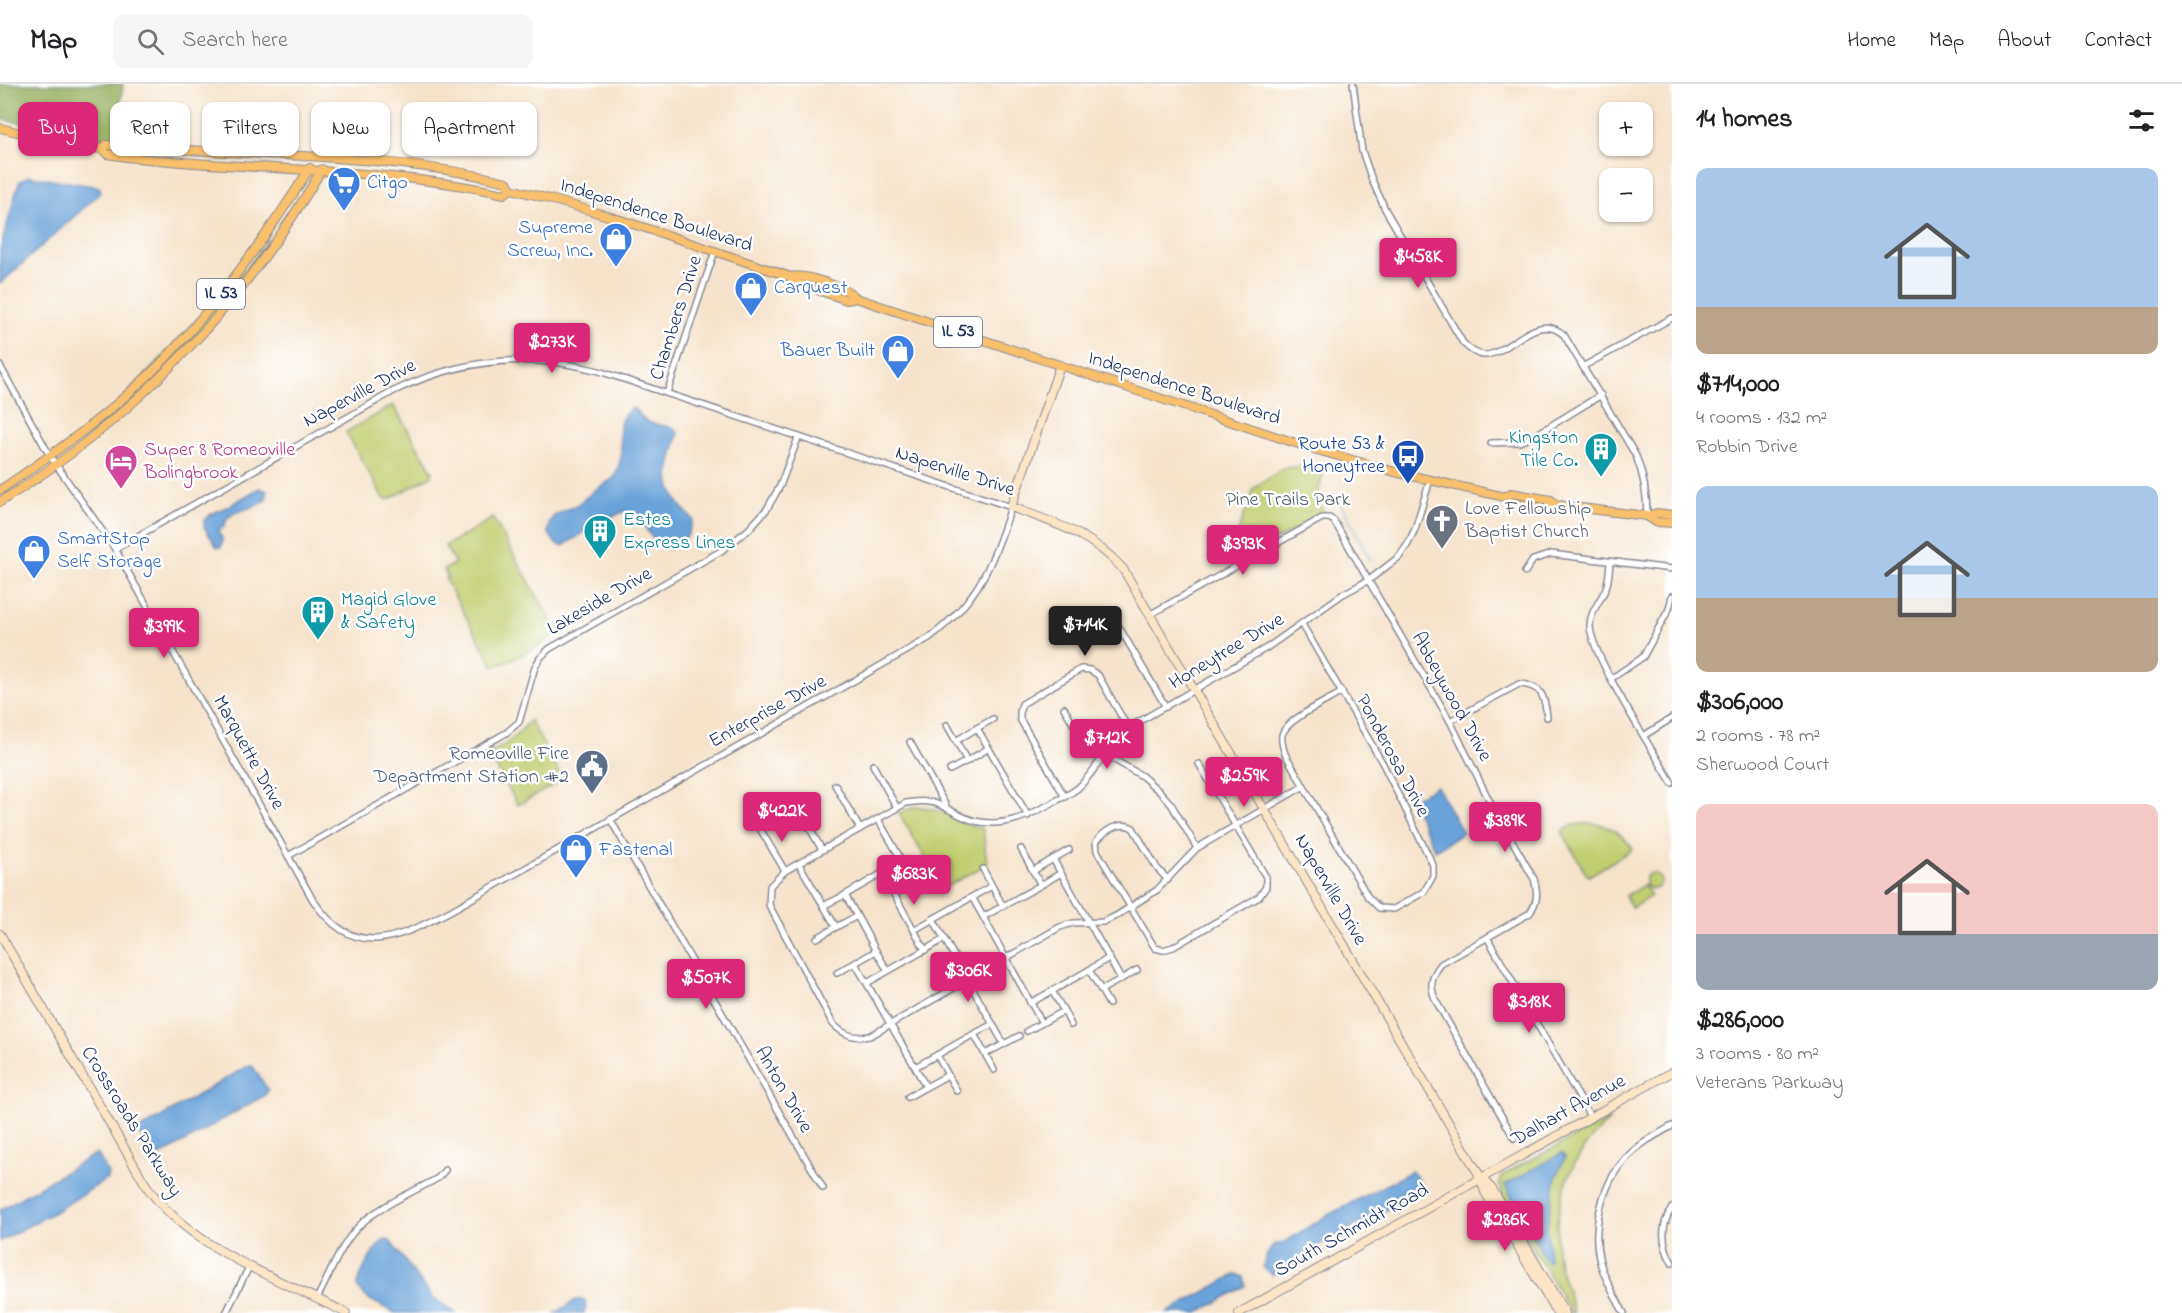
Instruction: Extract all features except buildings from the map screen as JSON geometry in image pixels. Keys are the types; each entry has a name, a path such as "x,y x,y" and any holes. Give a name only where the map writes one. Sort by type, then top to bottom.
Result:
{"main road":[{"path":"0,129 71,145 102,149"},
{"name":"Independence Boulevard","path":"511,189 504,194 400,177 158,160 107,154 102,149 106,145 328,158 410,165 507,182 511,189 576,206 715,251 791,277 794,282 847,300 856,298 1317,450 1505,497 1511,493 1551,500 1557,505 1647,516 1657,513 1672,514"},
{"name":"IL 53","path":"0,490 50,456 115,405 184,337 261,243 317,158"},
{"name":"IL 53","path":"0,502 55,465 136,399 218,317 255,270 328,158"},
{"name":"Independence Boulevard","path":"1647,516 1656,522 1672,524"}],"street":[{"path":"1353,84 1362,151 1372,180 1385,209 1463,343 1471,351 1483,355 1494,352 1535,329 1546,327 1560,331 1584,366 1636,456 1647,491 1647,516"},
{"name":"Chambers Drive","path":"667,393 715,251"},
{"path":"1584,366 1672,318"},
{"name":"Naperville Drive","path":"115,549 394,391 451,369 524,359 575,365 599,371 1011,507 1071,529 1095,542 1123,568 1313,896 1481,1178"},
{"name":"Enterprise Drive","path":"346,933 381,939 415,930 879,668 947,625 982,581 999,545 1060,365"},
{"name":"Marquette Drive","path":"0,366 55,465 115,549 320,911 329,921 346,933"},
{"path":"1491,442 1519,442 1527,439 1601,395"},
{"name":"Lakeside Drive","path":"288,856 506,733 519,722 536,667 540,658 549,649 721,551 748,530 767,509 780,486 798,438"},
{"name":"Honeytree Drive","path":"785,871 906,803 922,801 946,806 967,818 987,823 1007,823 1029,816 1065,797 1083,783 1116,738 1128,728 1269,647 1343,594 1369,580 1399,557 1415,529 1430,480"},
{"name":"Abbeywood Drive","path":"1151,614 1322,518 1334,521 1450,721 1490,802 1534,879 1538,891 1537,903 1530,913 1441,964 1431,983"},
{"path":"1525,572 1533,560 1551,554 1672,569"},
{"path":"1610,563 1606,589 1590,621 1590,635 1611,678 1672,783"},
{"path":"1611,678 1643,657 1669,609 1672,596"},
{"name":"Ponderosa Drive","path":"1302,624 1383,764 1433,865 1434,876 1424,892 1394,909 1379,908 1368,897 1304,786"},
{"path":"1119,627 1166,707"},
{"path":"1065,797 1020,719 1020,707 1027,700 1081,669 1086,669 1098,675 1128,728"},
{"path":"1450,721 1519,684 1531,684 1540,691 1545,702 1547,717"},
{"path":"759,827 785,871 770,886 769,905 802,968 833,1024 842,1032 860,1037 870,1036 1060,927 1073,923 1103,922 1130,908 1157,890 1197,848 1304,786 1285,754 1282,736 1285,728 1294,720 1342,692"},
{"path":"1064,708 1084,742 1142,776 1160,792 1171,804 1197,848"},
{"path":"1645,735 1672,718"},
{"path":"956,741 993,719"},
{"path":"947,725 967,760"},
{"path":"977,728 1029,816"},
{"path":"910,742 946,806"},
{"path":"950,770 989,748"},
{"path":"1168,880 1156,868 1133,828 1127,824 1118,825 1102,834 1096,842 1097,850 1155,948 1163,950 1173,947 1259,897 1266,887 1266,877 1199,764"},
{"path":"873,765 897,808"},
{"path":"835,785 860,829"},
{"path":"797,806 822,850"},
{"name":"Anton Drive","path":"610,819 823,1188"},
{"path":"878,819 914,882"},
{"path":"1021,849 1041,885"},
{"path":"1033,871 1070,850"},
{"path":"1053,859 1121,979"},
{"path":"823,906 902,861"},
{"path":"799,864 836,927"},
{"path":"983,869 1003,906"},
{"path":"883,873 926,950"},
{"path":"894,894 932,873"},
{"path":"983,917 1061,873"},
{"path":"914,930 992,886"},
{"path":"845,894 888,971"},
{"path":"972,897 1042,1023"},
{"path":"817,938 857,916"},
{"path":"933,919 1004,1044"},
{"name":"Crossroads Parkway","path":"0,934 151,1193 163,1208 195,1235 346,1313"},
{"path":"867,983 944,939"},
{"path":"1488,939 1590,1118"},
{"path":"837,973 876,951"},
{"path":"1030,1003 1109,958"},
{"path":"855,963 926,1087"},
{"path":"1089,970 1109,1004"},
{"path":"1101,990 1137,970"},
{"path":"1423,983 1431,983 1431,990 1436,1000 1514,1138"},
{"path":"1052,991 1071,1025"},
{"path":"1027,1031 1064,1011"},
{"path":"915,1067 993,1024"},
{"path":"974,1034 994,1070"},
{"path":"985,1054 1019,1036"},
{"path":"937,1055 957,1091"},
{"name":"Dalhart Avenue","path":"1481,1178 1672,1072"},
{"path":"909,1097 948,1075"},
{"path":"1624,1313 1609,1286 1600,1262 1597,1223 1603,1199 1612,1179 1625,1160 1639,1146 1672,1126"},
{"path":"317,1298 347,1241 359,1225 438,1178 445,1170"},
{"path":"1481,1178 1485,1192 1557,1313"},
{"path":"1481,1178 1492,1189 1565,1313"},
{"name":"South Schmidt Road","path":"1239,1313 1481,1178"},
{"path":"1672,1208 1666,1218 1663,1231 1664,1245 1672,1263"},
{"path":"226,1313 250,1265"}],"green space":[{"path":"0,84 123,84 121,102 110,102 110,140 98,138 98,102 18,102 18,122 0,119"},
{"path":"269,238 238,288 211,321 159,373 87,437 249,265"},
{"path":"393,405 433,472 431,476 388,500 383,498 346,432"},
{"name":"Pine Trails Park","path":"1306,466 1324,470 1317,497 1324,514 1232,562 1235,540 1254,488 1284,468"},
{"path":"493,518 557,631 537,647 494,667 445,579 448,578 444,570 455,563 445,546"},
{"path":"530,720 563,780 518,805 489,754 511,740"},
{"path":"914,807 932,809 983,829 987,864 943,889 899,813"},
{"path":"1589,823 1603,825 1614,830 1633,849 1589,876 1562,831 1574,825"},
{"path":"1653,873 1659,875 1661,881 1659,887 1653,889 1647,887 1645,881 1647,875"},
{"path":"1644,885 1651,896 1632,908 1625,896"},
{"path":"1610,1119 1589,1142 1575,1163 1559,1207 1557,1254 1574,1313 1571,1313 1504,1198 1499,1183 1501,1177 1511,1170"}],"water":[{"path":"29,176 99,187 101,192 0,284 0,250 20,181"},
{"path":"632,408 646,421 667,426 678,433 669,476 673,493 693,520 687,536 670,549 662,546 656,542 639,519 625,511 600,522 563,546 556,544 548,532 550,521 555,515 577,505 614,478 621,458 620,424 622,418"},
{"path":"259,488 267,491 266,500 230,516 224,527 218,531 223,540 221,547 217,547 204,527 204,521 211,514"},
{"path":"1437,786 1463,833 1435,850 1411,800"},
{"path":"252,1065 268,1090 265,1095 160,1156 154,1157 149,1152 142,1138 140,1131 142,1128"},
{"path":"97,1153 108,1173 107,1179 56,1211 0,1241 0,1210"},
{"path":"1562,1153 1565,1157 1556,1177 1547,1228 1549,1261 1547,1262 1505,1185"},
{"path":"1412,1171 1423,1186 1418,1193 1317,1246 1272,1275 1263,1267 1265,1258 1274,1244 1286,1241 1330,1214"},
{"path":"385,1239 390,1241 432,1297 456,1313 395,1313 368,1299 357,1287 358,1282 372,1255"},
{"path":"1236,1274 1243,1277 1245,1286 1198,1313 1167,1313"},
{"path":"576,1300 585,1300 584,1313 556,1313"}],"waterway":[{"path":"1341,504 1371,561"}],"place":[{"name":"Citgo","path":"344,212"},
{"name":"Supreme Screw, Inc.","path":"616,268"},
{"name":"Carquest","path":"751,317"},
{"name":"Bauer Built","path":"898,380"},
{"name":"Kingston Tile Co.","path":"1601,478"},
{"name":"Route 53 & Honeytree","path":"1408,485"},
{"name":"Super 8 Romeoville Bolingbrook","path":"121,490"},
{"name":"Love Fellowship Baptist Church","path":"1442,550"},
{"name":"Estes Express Lines","path":"600,560"},
{"name":"SmartStop Self Storage","path":"34,580"},
{"name":"Magid Glove & Safety","path":"318,641"},
{"name":"Romeoville Fire Department Station #2","path":"592,795"},
{"name":"Fastenal","path":"576,879"}]}
